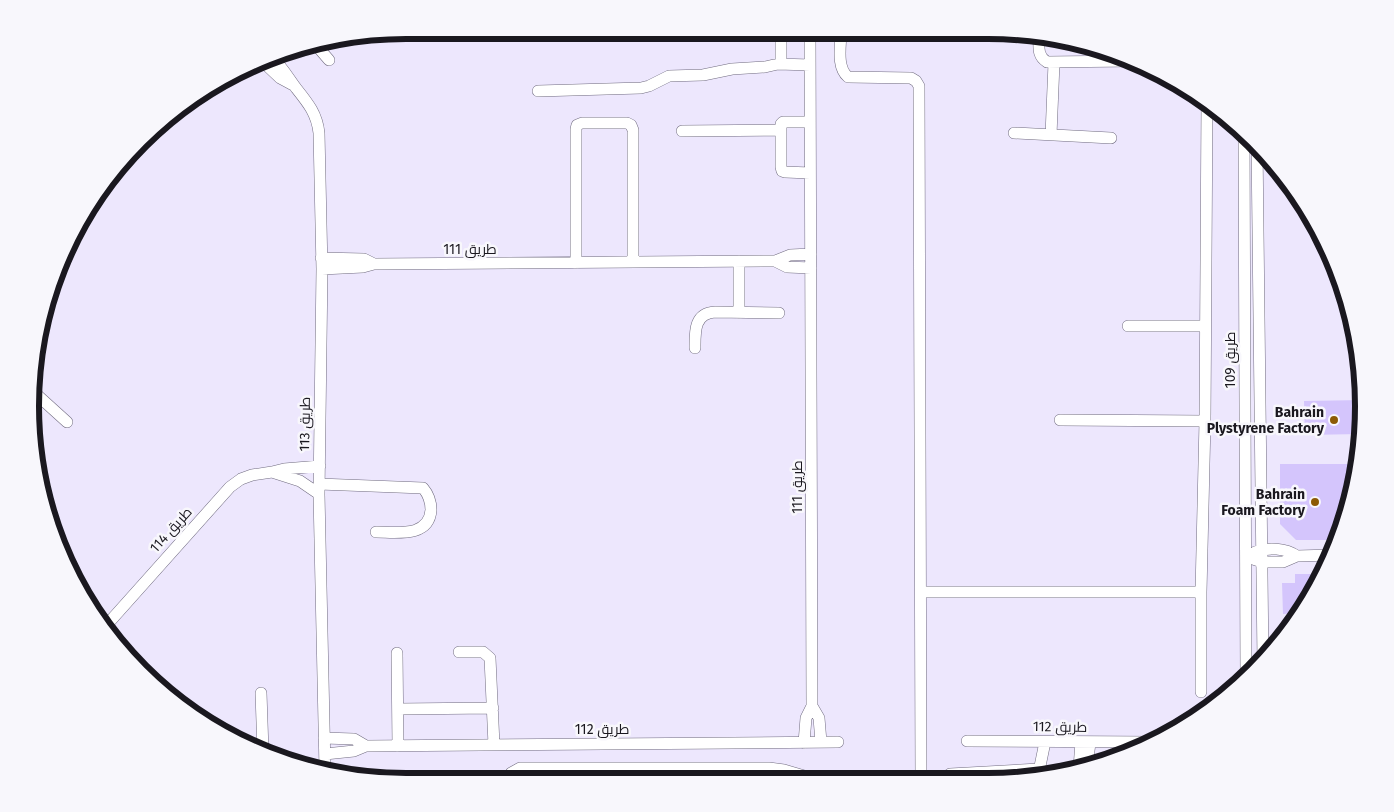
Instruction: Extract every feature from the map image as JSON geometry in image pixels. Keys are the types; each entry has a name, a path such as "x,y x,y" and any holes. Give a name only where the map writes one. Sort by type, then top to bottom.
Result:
{"street":[{"path":"781,39 781,64"},
{"name":"طريق 111","path":"804,742 806,718 812,706 810,39"},
{"path":"841,39 840,67 848,77 911,78 919,86 921,773"},
{"path":"1039,42 1039,55 1042,60 1047,62 1111,60"},
{"path":"320,49 329,60"},
{"path":"1051,135 1054,63"},
{"path":"538,90 641,88 668,76 708,74 732,69 781,64 810,65"},
{"name":"طريق 113","path":"271,65 280,78 295,86 311,107 318,126 322,264 319,489 325,764"},
{"path":"1201,692 1200,592 1205,421 1207,111"},
{"path":"810,122 783,122 781,124 782,171 810,173"},
{"path":"576,263 577,125 627,123 631,125 633,130 633,262"},
{"path":"682,131 781,130"},
{"path":"1014,133 1111,138"},
{"name":"طريق 109","path":"1244,143 1246,668"},
{"path":"1257,156 1263,649"},
{"name":"طريق 111","path":"322,264 357,268 374,264 776,261 786,256 810,254"},
{"path":"739,261 739,313"},
{"name":"طريق 111","path":"776,261 787,267 811,268"},
{"path":"695,348 695,329 702,316 710,312 779,313"},
{"path":"1128,326 1205,326"},
{"path":"39,398 67,422"},
{"path":"1060,420 1205,421"},
{"name":"طريق 114","path":"109,622 230,487 241,479 252,475 284,469 320,466"},
{"name":"طريق 114","path":"272,472 319,489"},
{"path":"319,489 424,488 429,495 431,505 431,515 428,523 412,532 376,532"},
{"path":"1247,557 1262,550 1284,550 1297,556"},
{"path":"1247,557 1262,562 1283,562 1297,556 1323,555"},
{"path":"921,592 1200,592"},
{"path":"1246,644 1263,644"},
{"path":"459,652 481,652 488,655 490,661 494,745"},
{"path":"397,653 398,746"},
{"path":"261,692 263,744"},
{"name":"طريق 111","path":"812,706 819,718 821,742"},
{"path":"398,709 493,708"},
{"name":"طريق 112","path":"324,738 354,739 366,746"},
{"name":"طريق 112","path":"967,741 1135,742"},
{"name":"طريق 112","path":"325,754 354,751 366,746 838,742"},
{"path":"1039,769 1045,742"},
{"path":"1086,743 1087,760"},
{"path":"1082,761 1086,743"},
{"path":"511,773 520,768 769,768 794,773"},
{"path":"674,768 674,773"}],"building":[{"name":"Bahrain Plystyrene Factory","path":"1355,400 1354,434 1305,435 1304,401"},
{"name":"Bahrain Foam Factory","path":"1280,464 1350,464 1343,501 1330,540 1296,540 1280,524"},
{"path":"1295,574 1314,574 1290,614 1283,614 1282,583 1295,583"}],"place":[{"name":"Bahrain Plystyrene Factory","path":"1334,420"},
{"name":"Bahrain Foam Factory","path":"1315,502"}]}
